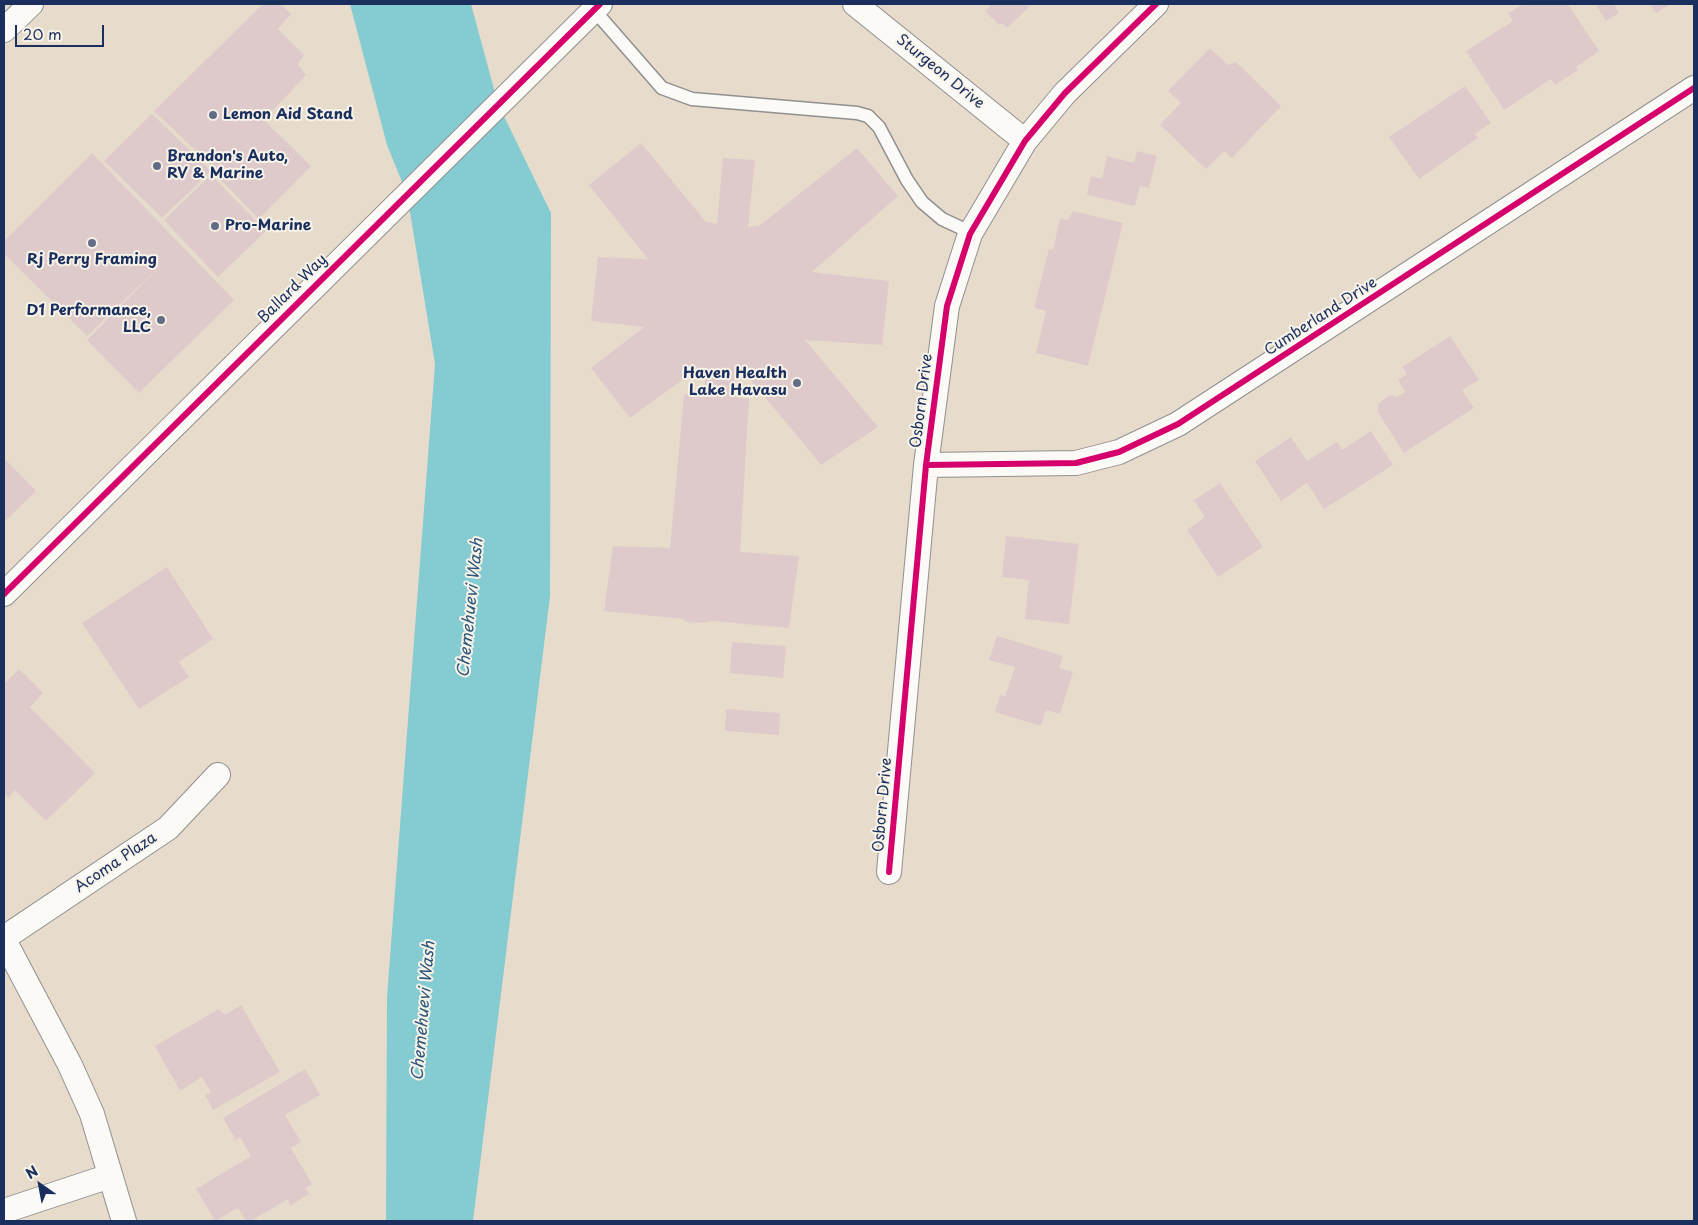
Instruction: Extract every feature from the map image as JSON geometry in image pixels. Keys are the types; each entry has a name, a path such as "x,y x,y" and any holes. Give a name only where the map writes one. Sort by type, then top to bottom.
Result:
{"street":[{"path":"4,30 31,4"},
{"name":"Sturgeon Drive","path":"855,4 1024,141"},
{"name":"Osborn Drive","path":"889,872 926,465 947,306 970,232 1024,141 1065,93 1156,4"},
{"name":"Ballard Way","path":"4,594 597,7"},
{"name":"Cumberland Drive","path":"926,465 1076,463 1120,452 1178,424 1694,88"},
{"name":"Acoma Plaza","path":"4,939 168,828 218,776"},
{"path":"4,939 70,1065 92,1114 124,1221"},
{"path":"4,1211 110,1176"}],"lane":[{"path":"597,7 662,88 692,99 857,113 868,116 879,127 907,180 922,202 942,218 970,232"}],"water":[{"name":"Chemehuevi Wash","path":"350,4 471,4 498,104 551,213 550,596 473,1221 386,1221 387,997 435,364 407,194 387,145"}],"building":[{"name":"Lemon Aid Stand","path":"263,4 281,4 291,14 278,29 304,55 298,64 306,75 264,120 311,166 259,219 213,172 213,167 154,111"},
{"path":"987,4 1026,4 1029,7 1007,28 1002,23 999,25 985,11 990,6"},
{"path":"1523,4 1568,4 1599,51 1576,67 1578,70 1555,85 1551,79 1504,110 1466,51 1513,21 1508,13"},
{"path":"1595,4 1614,4 1619,13 1606,21"},
{"path":"1650,4 1671,4 1656,13"},
{"path":"1210,48 1228,65 1236,62 1281,106 1232,158 1224,151 1206,169 1160,125 1181,103 1168,91"},
{"path":"1465,86 1491,123 1475,134 1478,138 1419,179 1389,137"},
{"name":"Brandon's Auto, RV & Marine","path":"152,114 211,171 162,218 104,161"},
{"name":"Haven Health Lake Havasu","path":"641,143 706,222 717,224 723,158 755,160 748,227 759,226 857,148 898,196 812,272 889,281 882,345 805,340 878,427 821,465 746,374 735,375 730,396 749,399 740,552 799,556 789,628 712,621 702,623 686,622 683,619 604,611 613,546 670,548 684,395 703,392 706,372 693,372 630,418 591,368 644,327 591,321 598,257 648,259 589,185"},
{"path":"1137,151 1157,156 1149,188 1140,186 1135,206 1087,195 1091,176 1102,179 1107,156 1134,163"},
{"name":"Rj Perry Framing","path":"92,153 234,300 139,393 87,340 161,265 87,336 4,254 4,241"},
{"name":"Pro-Marine","path":"211,175 266,231 218,277 164,220"},
{"path":"1073,211 1123,223 1088,366 1036,353 1046,311 1034,308 1049,249 1053,250 1060,218 1068,220"},
{"path":"1450,336 1479,380 1462,390 1474,408 1404,453 1377,411 1379,403 1390,395 1397,397 1405,392 1398,380 1407,374 1402,367"},
{"path":"1371,431 1393,465 1324,509 1307,483 1281,501 1255,461 1291,437 1307,461 1337,442 1342,450"},
{"path":"4,458 36,491 4,522"},
{"path":"1220,483 1263,547 1218,577 1187,530 1205,517 1194,500"},
{"path":"1006,536 1079,544 1069,624 1025,619 1029,580 1002,577"},
{"path":"167,567 213,639 179,662 189,677 139,709 82,623"},
{"path":"997,636 1063,656 1059,668 1073,672 1060,714 1046,710 1041,726 995,712 1000,695 1005,697 1015,667 989,660"},
{"path":"732,642 786,646 783,678 730,673"},
{"path":"19,669 43,693 30,707 95,773 46,821 15,790 8,798 4,794 4,684"},
{"path":"726,709 780,713 779,735 725,731"},
{"path":"241,1005 280,1072 213,1110 205,1095 211,1092 202,1077 180,1091 155,1046 219,1009 225,1015"},
{"path":"305,1069 320,1095 285,1115 301,1142 291,1148 312,1184 306,1188 309,1194 290,1206 288,1199 251,1221 246,1221 238,1208 215,1221 196,1189 251,1156 240,1137 236,1140 223,1118"}],"cycle path":[{"path":"4,594 600,4"},
{"path":"889,872 926,465 947,306 970,234 1025,141 1065,93 1156,4"},
{"path":"926,465 1076,463 1119,452 1178,424 1694,88"}],"place":[{"name":"Lemon Aid Stand","path":"213,115"},
{"name":"Brandon's Auto, RV & Marine","path":"157,166"},
{"name":"Pro-Marine","path":"215,226"},
{"name":"Rj Perry Framing","path":"92,243"},
{"name":"D1 Performance, LLC","path":"161,320"},
{"name":"Haven Health Lake Havasu","path":"797,383"}]}
